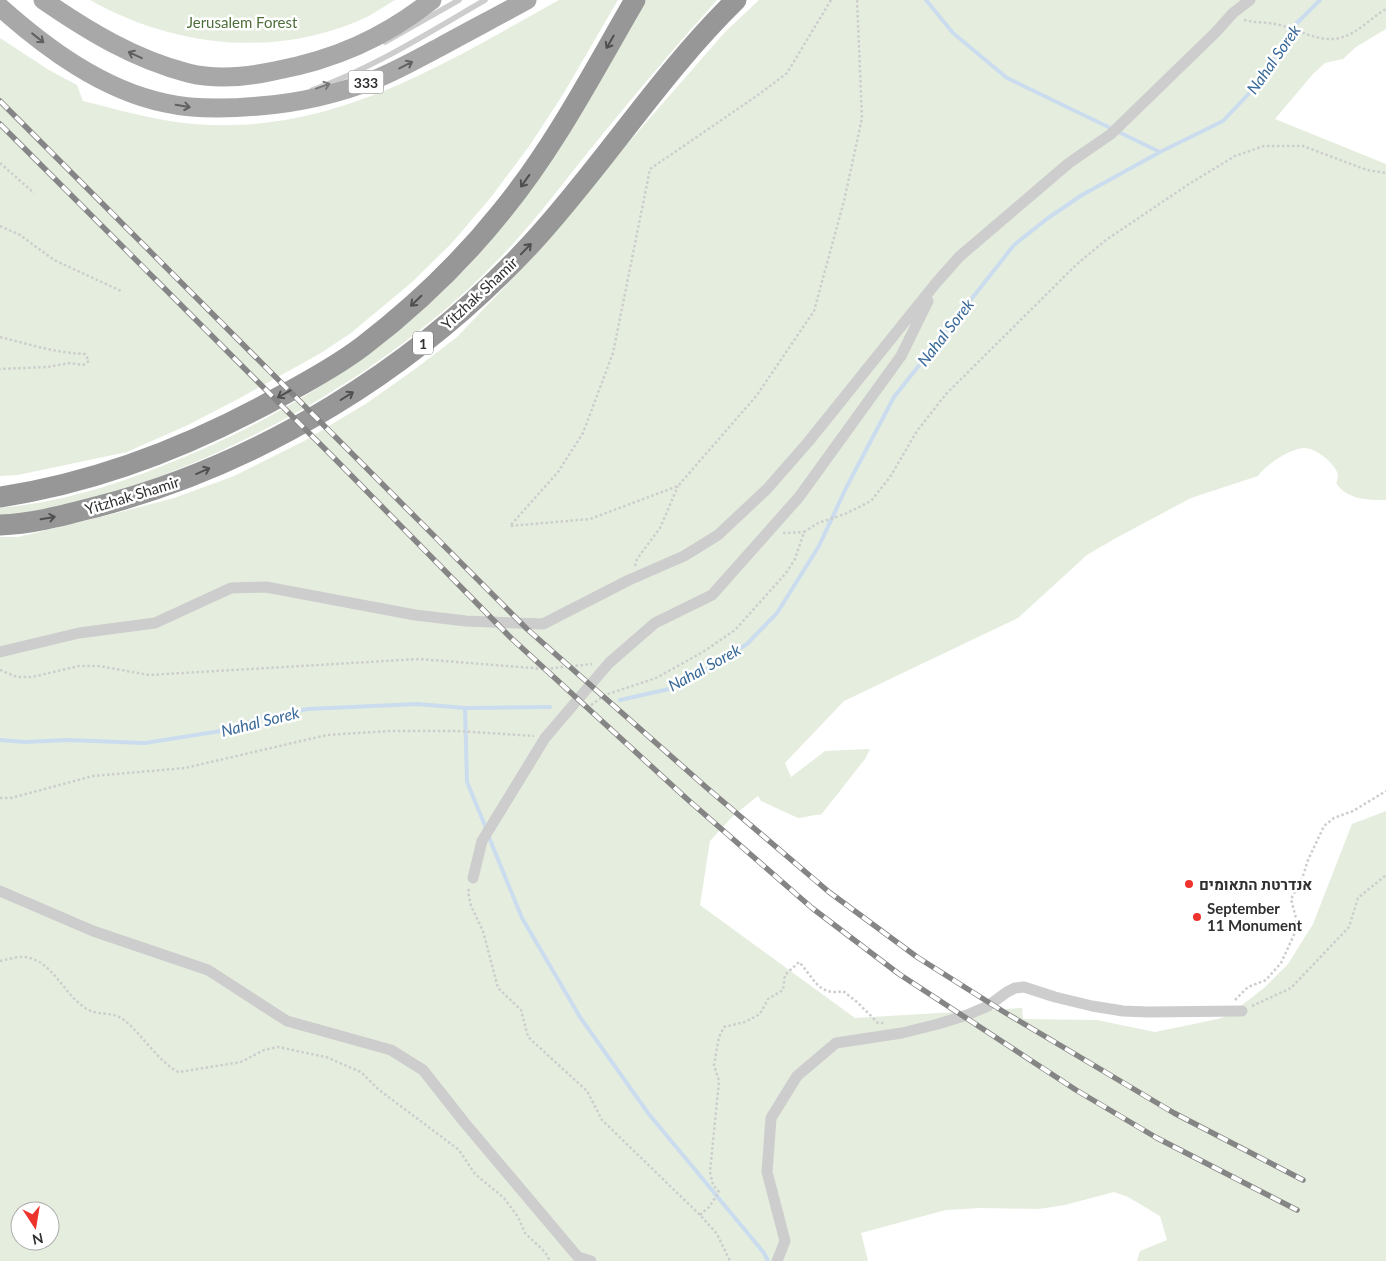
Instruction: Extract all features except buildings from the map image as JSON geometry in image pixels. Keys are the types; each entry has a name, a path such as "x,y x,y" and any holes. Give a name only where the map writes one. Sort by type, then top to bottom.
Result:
{"highway":[{"name":"Yitzhak Shamir","path":"0,496 52,488 80,481 150,458 268,404 362,347 406,311 441,278 502,211 558,133 634,0"},
{"name":"Yitzhak Shamir","path":"0,525 69,514 127,499 189,477 328,408 403,359 462,312 532,243 687,54 736,0"}],"main road":[{"name":"333","path":"43,0 83,27 150,62 190,74 220,77 250,76 294,68 332,57 387,31 432,0"},
{"name":"333","path":"0,7 57,52 109,84 136,95 165,103 191,108 225,109 286,104 349,89 404,66 527,0"}],"street":[{"path":"0,652 79,633 155,623 231,588 266,586 415,615 466,621 543,624 629,580 684,556 718,535 767,489 809,441 959,257 1069,163 1111,134 1216,32 1232,13 1250,0"},
{"path":"473,878 482,841 545,738 609,663 655,623 712,595 799,497 901,356 936,283"},
{"path":"0,891 93,931 208,970 286,1020 391,1050 423,1070 464,1122 578,1257 591,1261"},
{"path":"777,1261 785,1242 767,1172 771,1118 798,1076 836,1043 902,1033 967,1016 988,1006 1007,992 1024,987 1092,1006 1123,1011 1242,1011"}],"lane":[{"path":"380,44 459,0"},
{"path":"306,92 339,80 379,61 484,0"},
{"path":"250,76 308,69 350,56"},
{"path":"225,109 297,95"}],"path":[{"path":"678,486 590,519 510,526 558,472 583,433 613,353 650,169 758,95 786,73 831,0"},
{"path":"629,580 637,559 660,528 678,486 757,395 814,310 844,201 862,118 857,0"},
{"path":"1232,13 1253,23 1274,24 1321,38 1336,39 1346,36 1386,9"},
{"path":"0,163 34,193"},
{"path":"0,226 20,235 54,260 121,291"},
{"path":"0,337 45,348 86,354 88,361 83,365 69,363 0,369"},
{"path":"767,532 804,532"},
{"path":"0,670 17,677 32,677 79,666 99,666 149,675 420,659 545,669 609,663"},
{"path":"1234,1001 1242,1011 1291,988 1349,927 1358,898 1386,874"},
{"path":"473,878 468,892 471,906 483,931 498,988 521,1010 528,1037 587,1091 602,1120 700,1215 717,1234 730,1261"},
{"path":"0,961 30,957 43,965 60,981 70,996 91,1011 114,1014 123,1019 152,1047 171,1069 179,1072 241,1062 264,1050 278,1047 326,1057 361,1072 378,1089 458,1150 475,1174 504,1198 518,1217 525,1233 545,1252 550,1261"}],"green space":[{"name":"Jerusalem Forest","path":"90,0 395,0 369,16 335,30 299,38 264,42 228,42 192,37 157,29 123,16"},
{"path":"559,0 618,0 562,96 530,145 492,196 451,244 411,283 351,333 321,353 188,425 127,452 18,475 0,476 0,38 49,70 77,85 83,101 133,114 171,121 236,125 286,120 334,109 380,92 426,72"},
{"path":"646,0 717,0 633,97 523,233 483,275 402,344 312,404 265,430 216,453 116,492 59,507 0,516 0,508 62,498 103,487 142,474 211,445 260,421 308,394 354,364 398,331 439,295 477,256 530,190 565,137"},
{"path":"759,0 1386,0 1386,29 1356,47 1343,59 1325,63 1313,74 1275,119 1386,164 1386,500 1358,498 1346,493 1336,483 1338,475 1329,461 1313,450 1303,448 1291,451 1278,458 1258,476 1191,498 1087,555 1018,618 844,701 785,763 791,777 825,751 870,749 865,759 821,815 798,818 761,801 758,796 734,815 710,841 700,905 855,1018 1022,1008 1023,1019 1097,1020 1155,1032 1229,1015 1264,988 1288,964 1313,924 1352,824 1386,811 1386,1261 1137,1261 1140,1251 1167,1240 1160,1216 1128,1197 1114,1192 1065,1205 1039,1209 981,1208 946,1210 861,1233 868,1261 0,1261 0,537 18,537 174,498 234,476 304,441 367,403 457,337 516,275 725,32"}],"waterway":[{"path":"926,0 953,33 1007,78 1160,152"},
{"name":"Nahal Sorek","path":"620,700 669,689 705,671 747,644 777,613 819,546 846,488 894,397 1014,245 1048,218 1082,195 1160,152 1223,121 1257,85 1292,28 1320,0"},
{"name":"Nahal Sorek","path":"0,740 145,743 227,730 258,718 308,709 417,704 465,708 550,707"},
{"path":"465,708 467,782 486,828"},
{"path":"488,835 522,918 580,1017 648,1113 764,1253 768,1261"}],"railway":[{"path":"0,101 527,629 707,788 829,892 917,957 1004,1012 1174,1113 1303,1180"},
{"path":"0,124 510,637 687,799 812,908 899,974 1076,1090 1157,1138 1297,1210"}],"place":[{"name":"אנדרטת התאומים","path":"1189,884"},
{"name":"September 11 Monument","path":"1197,917"}]}
